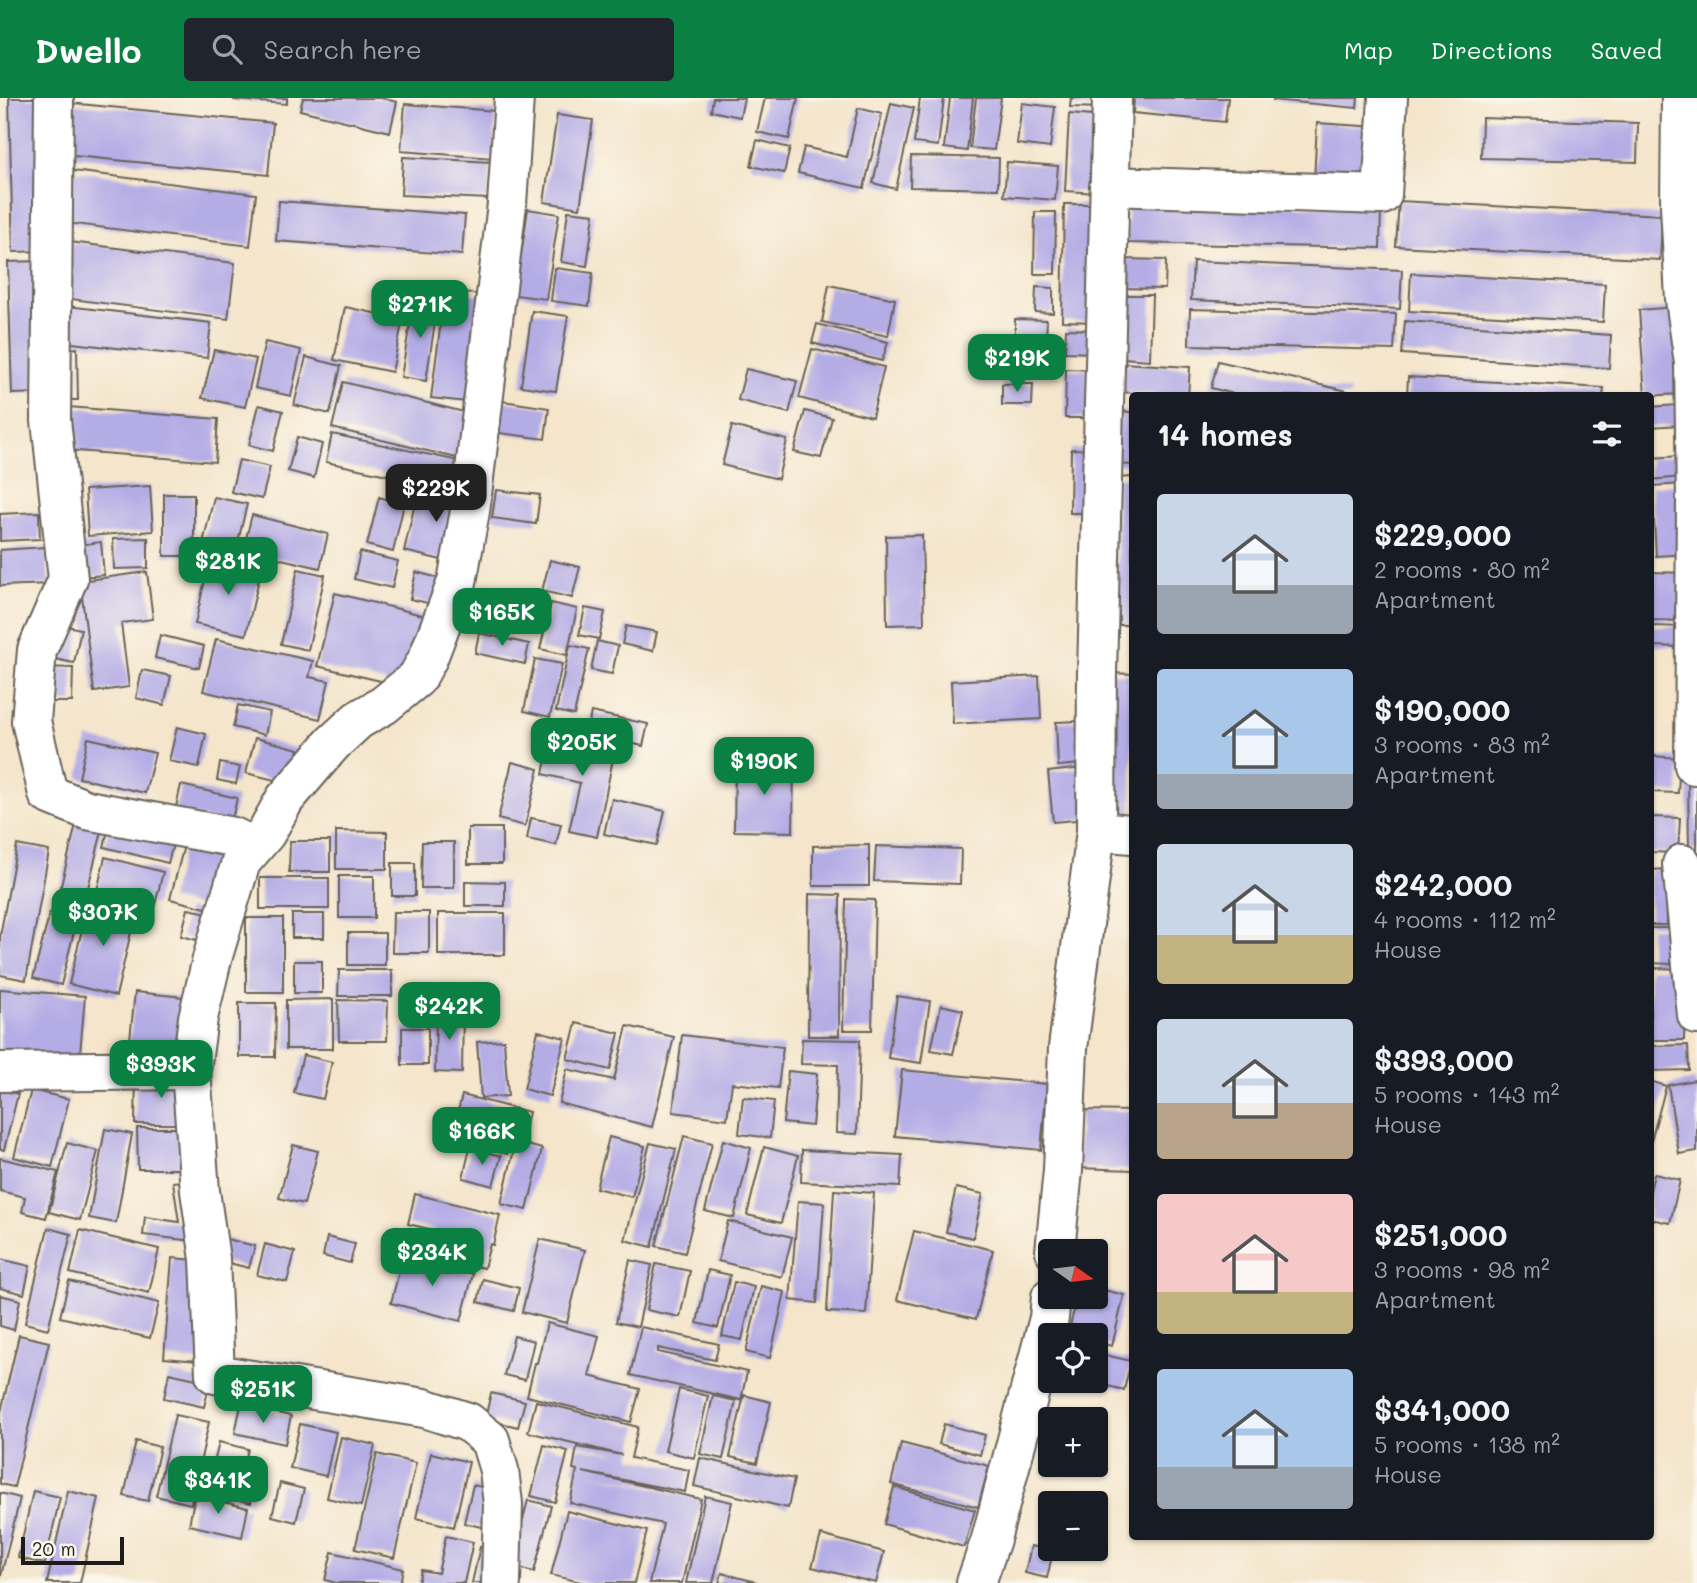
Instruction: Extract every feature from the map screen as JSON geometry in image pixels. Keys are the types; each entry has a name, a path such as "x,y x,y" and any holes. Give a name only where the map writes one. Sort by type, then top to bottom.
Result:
{"street":[{"path":"54,98 51,420 68,579 37,650 31,721 48,794 87,810 233,837 254,847"},
{"path":"501,1583 503,1504 499,1470 490,1440 468,1422 424,1408 215,1374 210,1259 200,1191 191,1070 198,1018 212,959 241,862 266,833 285,799 333,743 358,719 384,705 417,678 457,582 470,511 501,258 514,98"},
{"path":"1056,1239 1063,1170 1068,1048 1114,833 1097,673 1112,98"},
{"path":"1110,186 1382,195 1388,98"},
{"path":"1681,98 1683,259 1685,299 1694,363 1694,765 1697,765"},
{"path":"1676,863 1697,1015"},
{"path":"0,1072 191,1070"},
{"path":"976,1583 991,1539 1050,1309"}],"building":[{"path":"9,98 41,98 45,251 13,252"},
{"path":"287,98 287,104 234,100"},
{"path":"303,98 381,98 397,102 390,132 300,110"},
{"path":"713,98 744,98 740,117 711,111"},
{"path":"765,98 798,98 789,139 757,132"},
{"path":"920,98 944,98 938,146 914,143"},
{"path":"950,98 973,98 967,151 944,148"},
{"path":"976,98 1001,98 994,150 970,148"},
{"path":"1071,98 1102,98 1102,108 1070,107"},
{"path":"1134,98 1228,98 1225,122 1133,113"},
{"path":"1273,98 1358,98 1357,108"},
{"path":"69,103 273,123 268,175 64,155"},
{"path":"891,103 914,108 896,189 873,183"},
{"path":"1022,103 1055,107 1050,148 1017,144"},
{"path":"405,104 496,111 493,158 401,151"},
{"path":"858,108 882,114 864,188 798,173 804,147 847,157"},
{"path":"1069,114 1103,117 1100,193 1065,191"},
{"path":"557,115 593,120 580,208 544,202"},
{"path":"1482,118 1638,123 1637,162 1481,158"},
{"path":"1317,123 1377,127 1373,184 1314,181"},
{"path":"757,140 790,148 784,173 751,166"},
{"path":"911,156 999,158 998,189 910,187"},
{"path":"403,157 491,162 489,199 401,195"},
{"path":"1007,162 1058,166 1055,200 1004,196"},
{"path":"65,170 256,194 250,246 58,222"},
{"path":"279,201 465,215 462,255 276,241"},
{"path":"1399,201 1662,215 1660,260 1396,246"},
{"path":"1128,203 1381,208 1380,248 1127,243"},
{"path":"1064,204 1098,204 1096,322 1062,321"},
{"path":"528,209 559,214 546,299 515,295"},
{"path":"568,211 594,214 587,266 561,262"},
{"path":"1035,212 1056,212 1055,274 1034,274"},
{"path":"70,242 235,263 228,319 63,298"},
{"path":"1120,259 1166,260 1165,289 1118,288"},
{"path":"41,261 44,393 12,394 8,262"},
{"path":"1193,261 1402,270 1400,309 1191,300"},
{"path":"555,268 593,273 589,306 551,301"},
{"path":"1411,273 1605,284 1603,322 1409,311"},
{"path":"829,285 895,299 888,336 822,322"},
{"path":"1036,287 1053,288 1053,313 1035,312"},
{"path":"445,290 490,296 476,403 431,398"},
{"path":"1124,295 1152,295 1150,360 1122,358"},
{"path":"414,299 438,303 426,381 401,377"},
{"path":"67,306 211,323 207,358 63,342"},
{"path":"345,307 403,319 392,372 334,360"},
{"path":"1675,307 1681,394 1654,396 1654,392 1645,392 1639,310"},
{"path":"1190,309 1396,314 1394,350 1189,345"},
{"path":"532,311 568,316 556,391 521,386"},
{"path":"1015,319 1047,320 1046,340 1015,340"},
{"path":"1405,321 1611,335 1609,368 1402,354"},
{"path":"817,324 888,342 882,361 812,343"},
{"path":"1066,329 1095,330 1094,353 1065,352"},
{"path":"265,342 301,350 291,396 255,388"},
{"path":"77,348 78,400 56,400 54,350"},
{"path":"812,349 884,367 872,417 799,398"},
{"path":"214,350 256,359 245,407 202,398"},
{"path":"306,357 341,366 330,414 294,405"},
{"path":"1218,361 1351,392 1226,392 1211,388"},
{"path":"1121,363 1190,367 1188,392 1119,392"},
{"path":"746,369 797,381 789,413 738,400"},
{"path":"1066,369 1097,370 1096,418 1065,418"},
{"path":"1408,377 1604,388 1604,392 1407,392"},
{"path":"343,382 472,414 461,459 332,428"},
{"path":"1002,384 1033,384 1032,405 1002,405"},
{"path":"496,400 549,408 545,439 492,432"},
{"path":"259,405 283,411 273,451 249,445"},
{"path":"1678,405 1680,425 1654,427 1654,407"},
{"path":"68,407 218,419 215,462 65,450"},
{"path":"805,411 832,418 821,458 794,452"},
{"path":"1116,411 1129,412 1129,465 1114,464"},
{"path":"732,426 787,440 778,479 722,465"},
{"path":"332,434 459,461 453,489 326,462"},
{"path":"297,437 322,444 314,478 288,471"},
{"path":"1071,449 1095,450 1094,513 1070,513"},
{"path":"1681,456 1682,477 1654,480 1654,458"},
{"path":"239,460 270,467 262,499 231,492"},
{"path":"1129,477 1129,625 1119,625 1116,478"},
{"path":"1683,484 1688,554 1656,556 1654,486"},
{"path":"150,486 153,531 88,536 85,490"},
{"path":"419,486 469,498 454,563 404,551"},
{"path":"496,490 540,495 536,524 492,518"},
{"path":"164,494 194,494 194,556 164,556"},
{"path":"214,497 247,504 236,550 203,543"},
{"path":"379,497 404,504 393,552 367,545"},
{"path":"39,512 40,539 0,541 0,514"},
{"path":"252,515 328,534 320,568 243,550"},
{"path":"922,535 924,624 887,625 886,536"},
{"path":"148,538 148,568 114,569 113,539"},
{"path":"101,542 104,575 80,577 77,545"},
{"path":"46,547 49,584 0,586 0,550"},
{"path":"360,552 398,561 392,588 354,579"},
{"path":"210,558 261,570 246,635 195,624"},
{"path":"550,560 580,567 572,598 542,591"},
{"path":"298,569 325,575 308,650 281,644"},
{"path":"147,572 153,619 121,623 129,687 94,692 80,581"},
{"path":"416,572 446,580 441,606 410,599"},
{"path":"1654,572 1687,573 1685,621 1654,620"},
{"path":"335,593 438,619 402,686 317,666"},
{"path":"551,603 577,609 567,655 540,649"},
{"path":"585,608 605,612 599,639 579,635"},
{"path":"52,623 81,629 74,663 45,657"},
{"path":"626,626 657,632 653,651 622,644"},
{"path":"1654,626 1687,627 1686,647 1654,646"},
{"path":"479,633 529,644 525,664 475,653"},
{"path":"160,635 204,646 199,668 155,658"},
{"path":"216,639 313,661 309,677 329,681 320,719 203,691"},
{"path":"597,641 618,646 612,674 591,670"},
{"path":"570,645 589,649 574,715 556,711"},
{"path":"535,659 562,664 550,717 524,711"},
{"path":"45,667 73,668 72,702 44,702"},
{"path":"142,670 171,676 164,705 136,698"},
{"path":"1111,673 1129,674 1129,826 1104,823"},
{"path":"1039,676 1041,719 953,724 951,681"},
{"path":"238,705 270,712 265,735 233,727"},
{"path":"591,712 648,724 643,746 587,733"},
{"path":"1080,721 1082,764 1058,766 1056,722"},
{"path":"177,727 206,734 199,767 169,761"},
{"path":"551,735 615,749 597,837 569,831 580,783 543,774"},
{"path":"88,738 155,753 145,793 79,778"},
{"path":"255,738 299,749 291,784 246,773"},
{"path":"1654,756 1680,758 1678,793 1654,792"},
{"path":"512,762 539,769 525,826 498,819"},
{"path":"735,762 794,764 793,832 734,831"},
{"path":"220,763 240,767 236,784 217,780"},
{"path":"1083,768 1088,819 1053,822 1048,772"},
{"path":"1688,778 1697,778 1697,850 1689,850"},
{"path":"181,785 237,798 231,824 175,811"},
{"path":"612,799 665,811 657,845 604,834"},
{"path":"1654,817 1680,818 1678,853 1654,852"},
{"path":"531,818 561,824 556,845 527,839"},
{"path":"77,820 103,827 82,912 56,906"},
{"path":"110,822 175,837 168,863 104,847"},
{"path":"468,828 502,828 502,864 468,864"},
{"path":"336,831 387,832 387,869 336,869"},
{"path":"187,834 226,844 210,909 170,899"},
{"path":"290,841 330,841 330,872 289,872"},
{"path":"422,842 454,842 454,888 421,888"},
{"path":"17,845 49,851 26,980 0,975 0,936"},
{"path":"869,845 869,886 813,886 813,846"},
{"path":"876,846 961,849 960,884 874,881"},
{"path":"105,857 163,872 155,905 97,891"},
{"path":"392,863 415,863 415,896 392,896"},
{"path":"1666,869 1667,925 1654,925 1654,870"},
{"path":"339,876 374,876 374,918 339,918"},
{"path":"260,878 329,878 329,909 260,909"},
{"path":"465,881 505,882 505,906 465,906"},
{"path":"809,894 840,895 839,1036 808,1036"},
{"path":"846,899 875,900 872,1030 843,1030"},
{"path":"89,900 136,911 116,996 69,984"},
{"path":"188,909 219,915 213,944 181,936"},
{"path":"50,912 77,919 61,985 33,978"},
{"path":"393,912 429,912 429,953 392,953"},
{"path":"438,913 505,913 505,955 438,955"},
{"path":"292,914 324,914 324,938 292,938"},
{"path":"246,918 283,918 283,992 246,992"},
{"path":"1654,928 1672,928 1671,964 1654,963"},
{"path":"348,933 385,933 385,965 348,965"},
{"path":"294,961 322,961 322,993 294,993"},
{"path":"1654,968 1685,969 1684,1040 1654,1040"},
{"path":"339,970 392,970 392,996 338,996"},
{"path":"0,989 85,996 79,1065 0,1061"},
{"path":"135,992 193,998 186,1064 128,1058"},
{"path":"897,996 930,1001 921,1063 888,1058"},
{"path":"333,999 333,1049 286,1049 286,1000"},
{"path":"338,1000 388,1001 387,1041 339,1041"},
{"path":"239,1003 276,1003 275,1057 239,1057"},
{"path":"941,1005 963,1010 953,1054 931,1050"},
{"path":"436,1011 463,1011 462,1073 435,1072"},
{"path":"576,1023 619,1033 610,1070 567,1059"},
{"path":"627,1026 674,1037 652,1127 559,1103 567,1069 614,1080"},
{"path":"402,1028 428,1028 428,1065 402,1065"},
{"path":"538,1031 565,1038 550,1096 524,1089"},
{"path":"682,1035 783,1047 778,1088 732,1083 727,1119 673,1112"},
{"path":"802,1039 860,1040 857,1134 836,1133 838,1065 801,1064"},
{"path":"504,1040 508,1096 481,1098 477,1042"},
{"path":"1688,1045 1689,1070 1654,1071 1654,1046"},
{"path":"303,1055 332,1062 323,1099 294,1093"},
{"path":"902,1070 1047,1084 1041,1150 895,1136"},
{"path":"788,1071 817,1074 812,1126 783,1123"},
{"path":"186,1075 187,1124 135,1124 136,1076"},
{"path":"1695,1080 1697,1151 1679,1154 1668,1085"},
{"path":"1654,1082 1666,1086 1654,1130"},
{"path":"0,1090 18,1094 4,1150 0,1149"},
{"path":"31,1090 69,1099 52,1167 14,1157"},
{"path":"462,1095 529,1112 524,1132 457,1115"},
{"path":"743,1097 774,1101 770,1138 739,1134"},
{"path":"1080,1110 1129,1111 1129,1170 1078,1168"},
{"path":"457,1120 512,1133 507,1154 452,1140"},
{"path":"137,1128 190,1128 191,1169 138,1169"},
{"path":"105,1129 132,1134 116,1223 89,1218"},
{"path":"684,1136 712,1143 685,1253 656,1246"},
{"path":"609,1137 645,1146 632,1197 596,1188"},
{"path":"723,1140 751,1148 734,1218 705,1211"},
{"path":"516,1142 542,1149 527,1210 501,1204"},
{"path":"67,1143 98,1151 80,1220 49,1212"},
{"path":"650,1143 676,1149 652,1247 625,1240"},
{"path":"293,1145 318,1151 304,1204 279,1198"},
{"path":"764,1147 798,1156 781,1223 747,1215"},
{"path":"470,1148 501,1156 493,1186 463,1178"},
{"path":"802,1150 902,1155 900,1187 801,1182"},
{"path":"0,1158 58,1172 46,1218 22,1212 25,1197 0,1191"},
{"path":"1654,1174 1680,1180 1670,1223 1654,1220"},
{"path":"193,1180 201,1242 143,1235 145,1217 179,1222 173,1182"},
{"path":"956,1188 983,1194 973,1238 946,1232"},
{"path":"834,1190 874,1193 866,1314 827,1312"},
{"path":"415,1194 500,1215 484,1268 428,1255 434,1230 408,1224"},
{"path":"798,1201 824,1203 817,1303 790,1300"},
{"path":"728,1221 792,1237 782,1277 718,1261"},
{"path":"48,1228 71,1234 48,1329 25,1323"},
{"path":"80,1230 159,1249 149,1293 70,1273"},
{"path":"914,1231 993,1250 976,1319 897,1300"},
{"path":"327,1237 355,1244 350,1263 323,1256"},
{"path":"227,1239 255,1246 249,1268 221,1261"},
{"path":"540,1239 585,1250 567,1323 522,1312"},
{"path":"265,1244 295,1252 287,1282 257,1275"},
{"path":"403,1256 473,1274 461,1321 391,1303"},
{"path":"172,1258 207,1261 199,1361 164,1358"},
{"path":"0,1259 30,1266 24,1294 0,1288"},
{"path":"630,1260 652,1265 638,1327 616,1322"},
{"path":"656,1264 690,1271 680,1317 646,1310"},
{"path":"708,1270 730,1275 718,1328 697,1323"},
{"path":"483,1279 519,1288 514,1311 478,1302"},
{"path":"69,1281 159,1303 150,1338 60,1317"},
{"path":"734,1282 754,1287 742,1340 722,1336"},
{"path":"761,1286 785,1292 770,1358 746,1352"},
{"path":"1108,1291 1124,1295 1112,1346 1108,1345 1108,1323 1071,1323 1074,1309 1108,1309"},
{"path":"0,1295 20,1300 14,1330 0,1326"},
{"path":"547,1323 599,1336 589,1376 640,1389 631,1422 527,1396"},
{"path":"641,1327 719,1344 715,1360 658,1348 658,1352 747,1372 741,1400 630,1375"},
{"path":"19,1335 49,1342 14,1487 0,1484 0,1416"},
{"path":"514,1336 534,1341 525,1380 504,1375"},
{"path":"1108,1356 1129,1361 1124,1390 1108,1386"},
{"path":"169,1373 210,1382 204,1407 164,1398"},
{"path":"679,1389 708,1396 694,1458 665,1451"},
{"path":"491,1393 525,1401 518,1427 485,1419"},
{"path":"744,1395 771,1402 757,1463 730,1457"},
{"path":"713,1396 736,1401 723,1459 700,1454"},
{"path":"536,1401 638,1427 631,1458 689,1470 685,1492 583,1472 701,1499 682,1583 649,1583 663,1524 570,1503 577,1470 573,1469 577,1447 622,1455 528,1432"},
{"path":"241,1405 291,1416 285,1444 235,1433"},
{"path":"175,1415 209,1422 191,1504 156,1496"},
{"path":"300,1424 336,1432 326,1476 290,1468"},
{"path":"944,1424 985,1435 980,1455 939,1444"},
{"path":"341,1437 375,1445 361,1506 327,1498"},
{"path":"136,1441 160,1447 148,1501 124,1496"},
{"path":"219,1442 248,1449 241,1477 256,1481 251,1503 207,1493"},
{"path":"901,1443 989,1466 978,1507 891,1484"},
{"path":"544,1445 568,1451 555,1502 531,1496"},
{"path":"431,1453 469,1462 454,1527 416,1518"},
{"path":"377,1454 416,1463 394,1558 355,1549"},
{"path":"700,1458 794,1479 788,1508 694,1486"},
{"path":"280,1483 304,1489 296,1522 272,1516"},
{"path":"473,1485 499,1491 490,1529 464,1523"},
{"path":"894,1487 975,1510 964,1547 884,1524"},
{"path":"33,1491 60,1497 45,1564 18,1558"},
{"path":"68,1491 99,1498 80,1583 47,1583"},
{"path":"0,1493 20,1498 1,1576 0,1576"},
{"path":"195,1495 248,1508 242,1537 189,1525"},
{"path":"705,1496 732,1502 713,1583 686,1583"},
{"path":"528,1500 551,1506 534,1572 511,1566"},
{"path":"567,1511 647,1531 634,1583 585,1583 551,1575"},
{"path":"821,1535 884,1552 876,1583 812,1567"},
{"path":"446,1536 473,1542 464,1583 418,1583 421,1570 438,1573"},
{"path":"1031,1546 1038,1548 1038,1561 1051,1561 1047,1578 1025,1573"},
{"path":"480,1547 495,1550 488,1583 472,1583"},
{"path":"332,1552 403,1569 400,1583 336,1583 325,1580"},
{"path":"722,1573 756,1582 756,1583 719,1583"}]}
